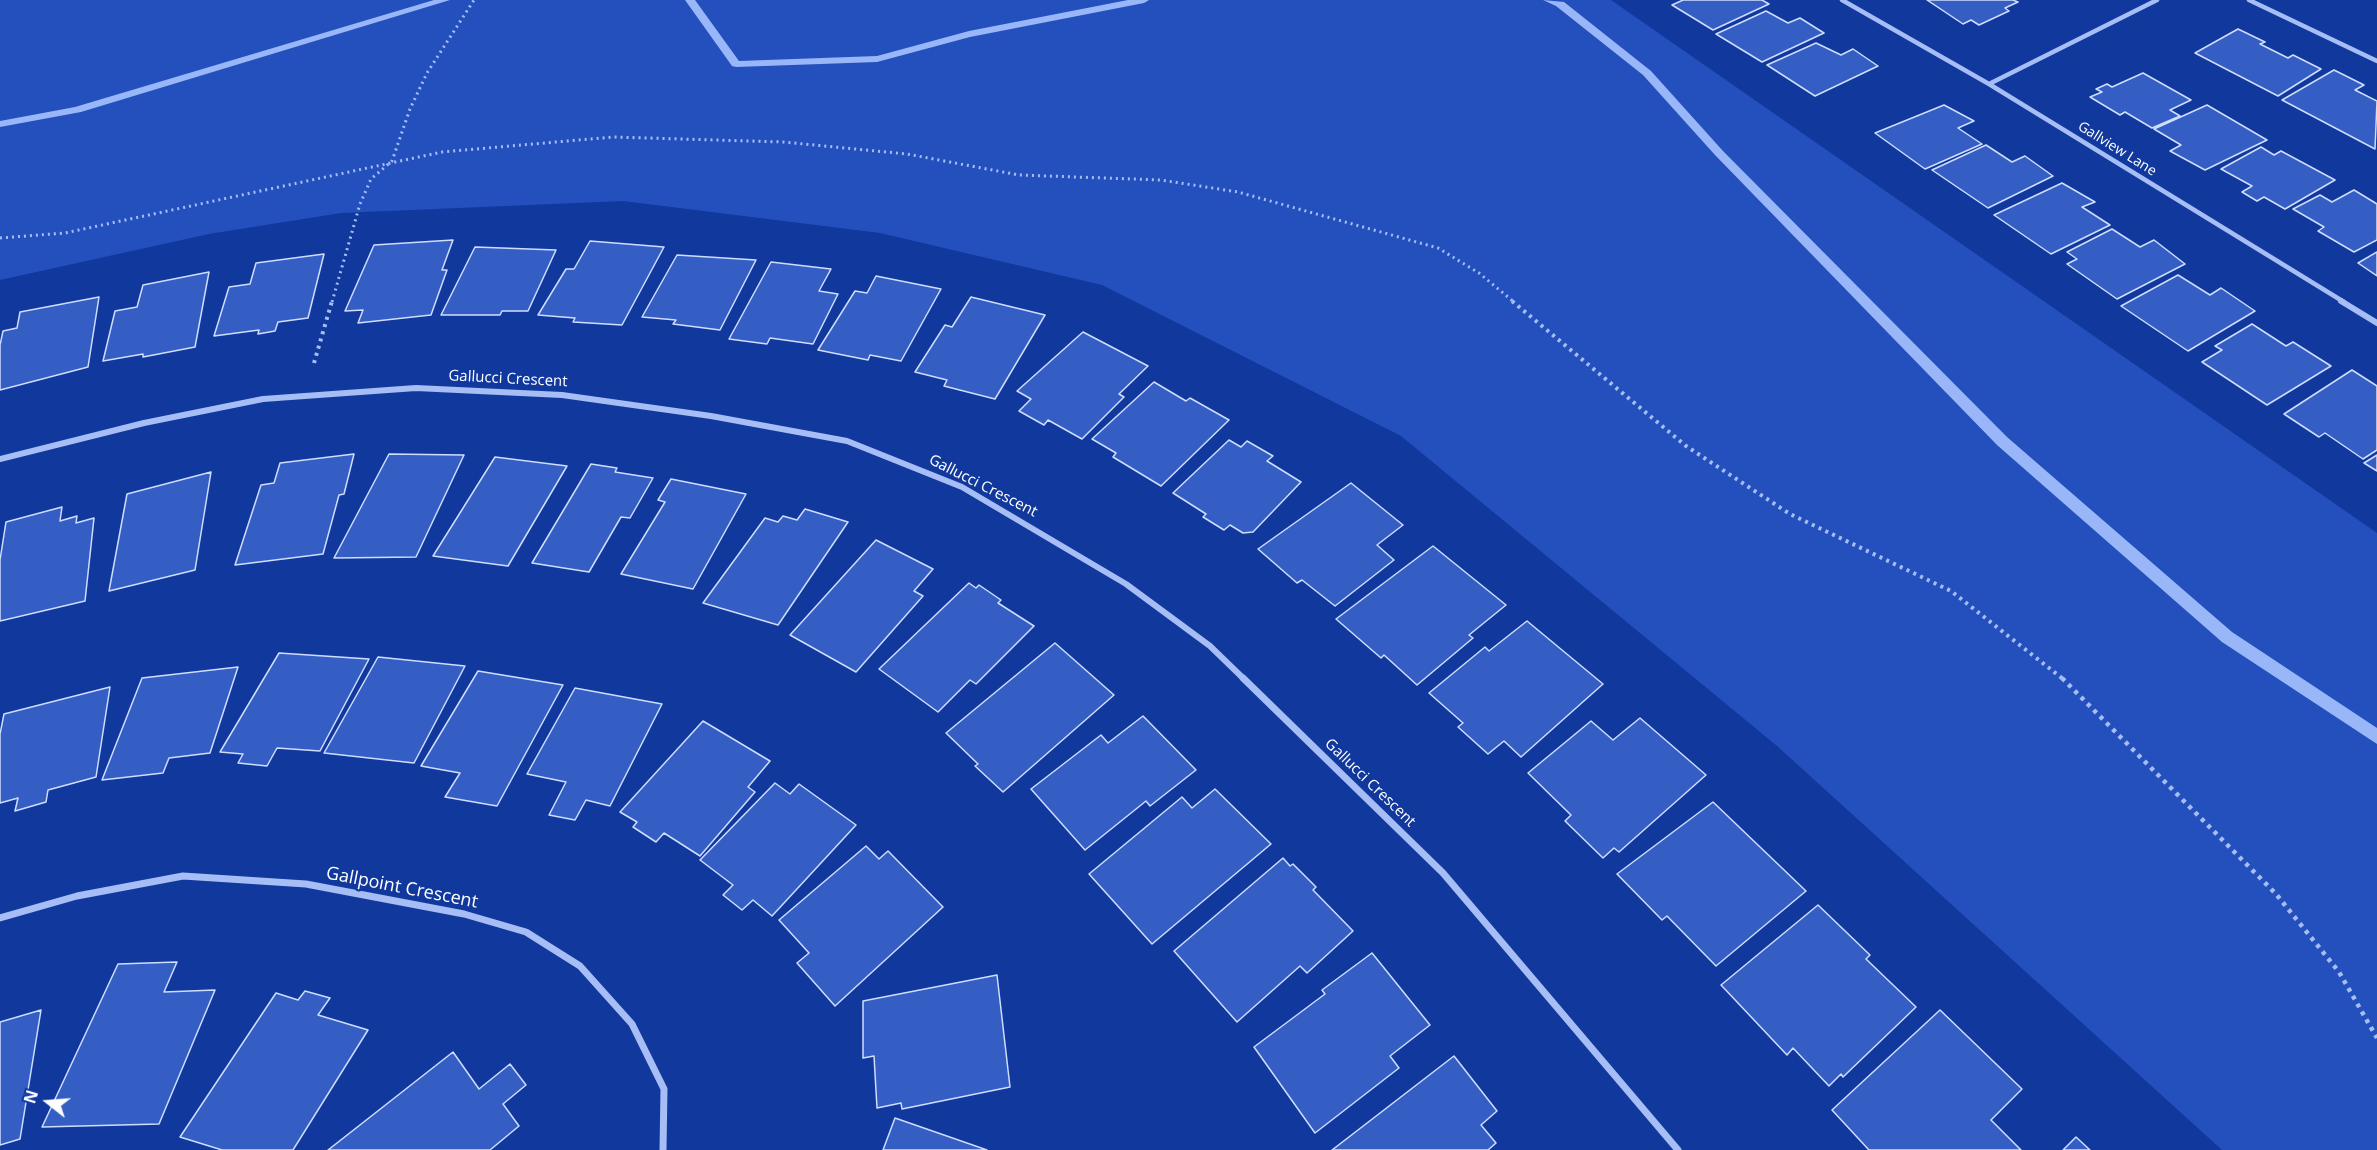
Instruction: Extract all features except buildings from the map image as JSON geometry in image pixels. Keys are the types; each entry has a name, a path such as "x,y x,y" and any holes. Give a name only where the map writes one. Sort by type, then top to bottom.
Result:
{"street":[{"name":"Gallview Lane","path":"1842,0 1989,84 2377,323"},
{"path":"1989,84 2157,0"},
{"path":"2249,0 2377,61"},
{"name":"Gallucci Crescent","path":"0,459 144,423 263,399 416,388 562,395 711,416 847,441 909,464 962,487 1042,532 1126,584 1210,646 1443,873 1678,1150"},
{"name":"Gallpoint Crescent","path":"0,918 77,896 183,876 306,884 464,914 526,932 580,966 632,1024 664,1089 663,1150"}],"path":[{"path":"314,363 360,204 371,178 392,160 410,109 428,73 474,0"},
{"path":"0,238 65,233 392,160 442,152 613,137 783,142 908,154 1019,175 1161,180 1238,192 1438,248 1479,273 1686,446 1790,514 1951,591 2052,668 2276,894 2339,972 2377,1038"}],"shaded area":[{"path":"0,0 1611,0 2377,533 2377,1150 2222,1150 1777,746 1401,436 1102,285 880,233 623,201 341,213 209,234 0,280"}],"waterway":[{"path":"0,124 77,110 445,0"},
{"path":"690,0 736,64 877,59 969,34 1144,0"},
{"path":"1548,0 1560,4 1647,73 1719,153 2002,441 2227,637 2377,737"}]}
